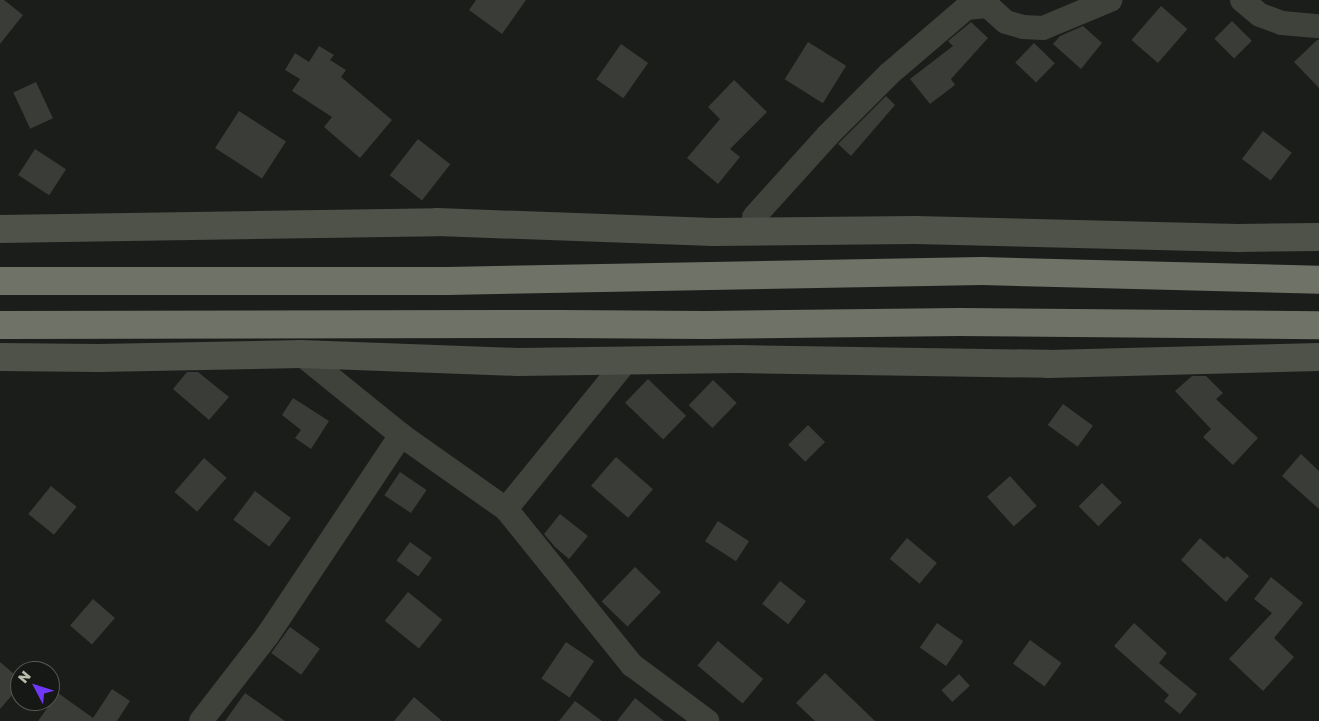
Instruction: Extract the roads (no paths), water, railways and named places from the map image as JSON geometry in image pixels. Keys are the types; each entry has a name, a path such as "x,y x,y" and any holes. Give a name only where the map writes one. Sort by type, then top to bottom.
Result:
{"highway":[{"path":"0,281 447,281 982,271 1319,280"},
{"path":"0,326 560,324 706,326 960,322 1319,324"}],"street":[{"path":"754,217 828,135 889,74 966,8 988,6 1006,22 1023,28 1043,28 1110,0"},
{"path":"1242,0 1260,15 1282,23 1319,26"},
{"path":"0,229 437,222 713,232 915,230 1238,238 1319,237"},
{"path":"301,354 400,435 506,508 632,665 707,721"},
{"path":"0,357 98,358 301,354 517,362 738,359 1048,364 1319,357"},
{"path":"506,508 626,360"},
{"path":"201,721 267,636 351,513 400,435"}]}
